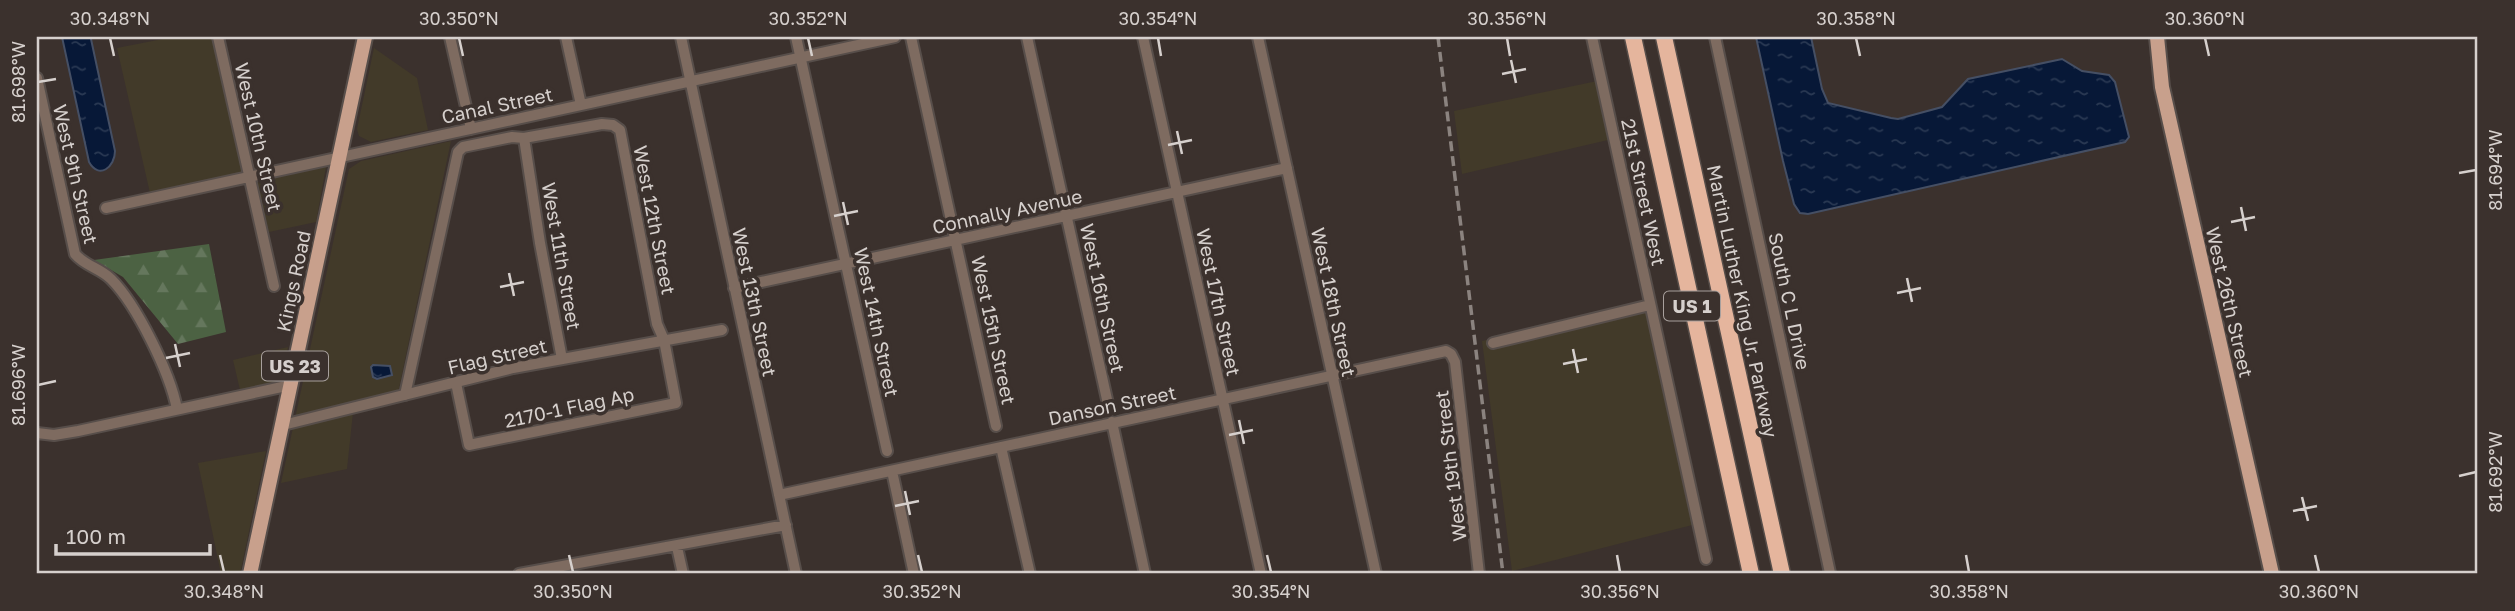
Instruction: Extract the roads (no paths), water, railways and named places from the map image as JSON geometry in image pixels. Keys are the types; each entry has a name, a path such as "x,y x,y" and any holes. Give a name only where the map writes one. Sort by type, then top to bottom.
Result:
{"highway":[{"name":"US 1","path":"1633,37 1751,574"},
{"name":"Martin Luther King Jr. Parkway","path":"1664,37 1782,574"}],"main road":[{"name":"Kings Road","path":"250,574 365,37"},
{"name":"West 26th Street","path":"2157,37 2162,88 2272,574"}],"street":[{"name":"West 10th Street","path":"218,37 274,286"},
{"path":"450,37 471,129"},
{"path":"566,37 581,105"},
{"name":"West 13th Street","path":"681,37 796,574"},
{"name":"West 14th Street","path":"796,37 887,452"},
{"name":"Canal Street","path":"107,208 895,37"},
{"name":"West 15th Street","path":"911,37 996,426"},
{"name":"West 16th Street","path":"1027,37 1108,404"},
{"name":"West 17th Street","path":"1143,37 1261,574"},
{"name":"West 18th Street","path":"1258,37 1376,574"},
{"name":"21st Street West","path":"1592,37 1706,559"},
{"name":"South C L Drive","path":"1715,37 1830,573"},
{"name":"West 9th Street","path":"37,78 75,254 80,260 108,276 120,290 162,360 180,409"},
{"name":"West 12th Street","path":"524,138 602,124 613,125 620,130 657,324 664,340"},
{"path":"405,395 458,152 463,147 512,137 524,138"},
{"name":"West 11th Street","path":"524,138 562,359"},
{"name":"Connally Avenue","path":"734,288 1287,168"},
{"path":"1493,343 1650,305"},
{"name":"Flag Street","path":"283,425 562,359 722,330"},
{"name":"2170-1 Flag Ap","path":"456,383 469,445 663,406 676,403 664,340"},
{"name":"Danson Street","path":"779,495 1440,351 1451,354"},
{"name":"West 19th Street","path":"1451,354 1455,362 1479,574"},
{"path":"37,433 54,435 291,385"},
{"path":"1112,422 1145,574"},
{"path":"1001,447 1030,574"},
{"path":"892,471 914,574"},
{"path":"519,574 786,525"},
{"path":"677,547 683,574"}],"water":[{"path":"62,37 91,39 115,151 112,162 102,171 89,162"},
{"path":"1756,37 1811,37 1822,89 1828,103 1898,119 1942,107 1968,79 2062,59 2082,71 2109,75 2115,82 2129,137 2125,142 1808,214 1800,213 1794,204 1783,161"},
{"path":"373,365 390,366 392,375 377,379 373,377"}],"railway":[{"path":"1438,37 1503,574"}]}
